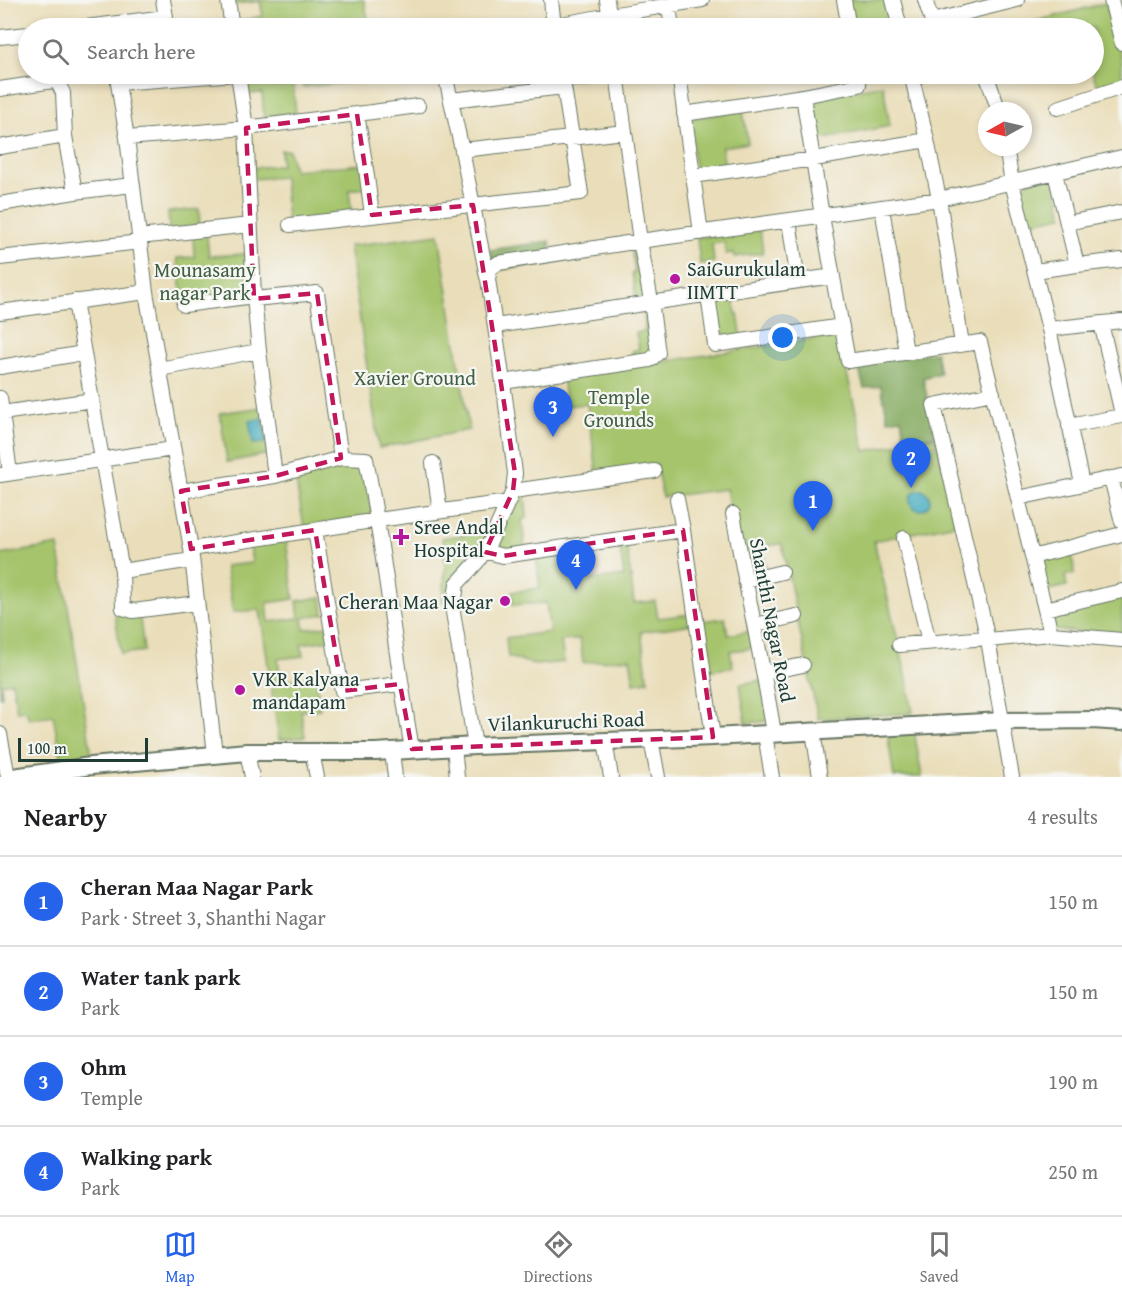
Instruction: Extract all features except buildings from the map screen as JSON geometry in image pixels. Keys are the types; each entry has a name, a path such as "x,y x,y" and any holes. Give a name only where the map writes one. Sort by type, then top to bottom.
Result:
{"main road":[{"name":"Vilankuruchi Road","path":"13,777 91,772 215,754 247,752 392,751 1002,721 1122,722"}],"street":[{"path":"163,0 166,18"},
{"path":"228,0 231,18"},
{"path":"551,0 553,18"},
{"path":"605,0 608,18"},
{"path":"624,18 702,0"},
{"path":"844,0 847,18"},
{"path":"893,0 898,18"},
{"path":"925,0 931,18"},
{"path":"944,18 1017,0"},
{"path":"1111,0 1122,43"},
{"path":"669,6 671,18"},
{"path":"0,38 18,35"},
{"path":"0,89 33,84"},
{"path":"58,84 63,93 65,136 75,192"},
{"path":"118,84 146,292 191,555 215,754"},
{"path":"239,84 246,128 254,297 259,351 275,476"},
{"path":"448,84 488,279 515,473 510,496 491,540 478,561 457,584 453,612 475,746"},
{"path":"503,382 650,360 658,353 616,84"},
{"path":"680,84 701,233"},
{"path":"684,114 803,96 859,84"},
{"path":"913,84 939,199 962,344"},
{"path":"990,84 996,102"},
{"path":"290,225 581,193 564,87 452,100"},
{"path":"1058,108 1122,87"},
{"path":"803,96 848,361 980,342 1051,634"},
{"path":"127,138 246,128 418,106"},
{"path":"357,114 372,215"},
{"path":"462,150 623,132"},
{"path":"0,147 65,136"},
{"path":"693,176 927,140"},
{"path":"1008,156 1012,183 1049,329 1082,484"},
{"path":"488,279 490,269 498,263 939,199 1122,157"},
{"path":"1055,173 1077,265"},
{"path":"0,204 132,185"},
{"path":"882,208 906,352"},
{"path":"1067,223 1122,212"},
{"path":"789,221 798,281"},
{"path":"0,258 197,230 250,225"},
{"path":"1035,271 1122,262"},
{"path":"495,326 833,276"},
{"path":"0,312 146,292"},
{"path":"184,304 317,292 341,458"},
{"path":"710,294 715,345 842,328"},
{"path":"75,301 122,571 123,608 132,611 197,603"},
{"path":"1049,329 1122,321"},
{"path":"1069,426 1122,415 1101,323"},
{"path":"159,369 259,351"},
{"path":"0,367 84,353"},
{"path":"993,393 934,405 987,639 1012,777"},
{"path":"0,398 5,474 173,449"},
{"path":"2,413 93,400"},
{"path":"181,491 275,476 341,458 366,459 378,520 400,684 412,749"},
{"path":"433,463 440,511"},
{"path":"122,571 315,530 440,511 510,496 654,471"},
{"path":"1018,498 1116,477 1122,522"},
{"path":"677,499 713,737"},
{"name":"Shanthi Nagar Road","path":"734,514 764,674 772,777"},
{"path":"315,530 342,690 400,684"},
{"path":"484,551 503,556 682,530"},
{"path":"1032,557 1122,534"},
{"path":"904,538 929,642"},
{"path":"745,581 782,572"},
{"path":"1045,609 1122,591"},
{"path":"754,625 796,616"},
{"path":"899,645 1051,634 1122,640"},
{"path":"764,674 803,665"},
{"path":"813,731 820,777"},
{"path":"0,734 8,777"},
{"path":"651,739 658,777"},
{"path":"605,741 611,777"},
{"path":"454,747 457,777"},
{"path":"392,751 395,777"},
{"path":"247,752 252,777"},
{"path":"312,752 317,777"}],"highlighted area":[{"path":"357,114 372,215 473,205 515,473 513,491 485,552 503,556 683,530 713,737 412,749 400,684 342,691 315,530 191,549 181,491 275,476 341,458 317,293 254,299 246,128"}],"green space":[{"path":"232,0 364,0 368,18 254,18 263,16 260,1 232,5"},
{"path":"847,0 892,0 896,18 850,18"},
{"path":"1106,3 1122,62 1122,82 1098,89 1096,84 1104,84 1104,18 1048,18"},
{"path":"244,84 271,84 271,87 293,85 296,113 264,117 262,93 245,94"},
{"path":"303,84 334,84 303,87"},
{"path":"883,85 890,126 818,140 811,99"},
{"path":"743,110 748,143 722,147 725,169 696,173 688,119"},
{"path":"281,150 289,150 294,170 363,164 365,188 349,190 352,216 287,223 284,177 252,179 252,168 281,165"},
{"path":"1054,176 1063,216 1027,223 1018,184"},
{"name":"Mounasamy nagar Park","path":"199,209 200,227 206,227 209,256 246,254 250,302 183,307 177,258 194,257 193,235 170,237 168,212"},
{"path":"760,229 763,253 734,257 733,253 726,254 724,242 712,244 714,262 700,264 697,238"},
{"name":"Xavier Ground","path":"439,234 469,430 379,448 349,246"},
{"path":"550,241 553,262 494,271 490,250"},
{"path":"639,246 648,297 636,298 631,248"},
{"path":"733,292 742,340 718,343 711,295"},
{"path":"650,310 656,352 634,361 632,351 639,349 636,333 645,331 644,311"},
{"name":"Temple Grounds","path":"838,335 865,451 935,437 956,524 874,541 913,713 818,719 782,544 762,546 767,573 749,577 726,489 662,497 656,465 597,473 587,404 566,406 562,377"},
{"path":"936,352 940,373 923,378 935,435 906,442 901,418 888,420 881,386 864,388 857,363"},
{"path":"263,407 269,454 227,462 220,413"},
{"path":"364,462 373,516 304,527 295,476"},
{"path":"525,493 527,518 522,520 525,548 502,550 494,546 516,495"},
{"path":"490,531 451,601 443,602 445,567 442,538"},
{"path":"286,540 294,599 267,603 269,622 299,618 297,601 322,597 324,614 303,618 304,629 327,626 329,640 301,644 303,656 278,659 281,681 316,677 320,709 301,711 305,737 279,740 260,610 233,612 225,566 252,563 250,546"},
{"path":"626,540 634,603 655,601 658,618 691,614 694,624 641,632 648,681 634,683 630,658 583,663 580,639 561,641 564,662 536,665 508,657 506,638 550,632 546,603 513,605 512,592 540,588 536,554 586,548 591,580 624,576 619,541"},
{"path":"58,545 92,756 62,761 53,715 29,719 26,710 17,711 12,682 1,684 2,697 0,697 0,555"},
{"path":"1071,552 1075,573 1065,576 1067,586 1044,591 1036,561"},
{"path":"1122,593 1122,635 1054,630 1048,609"},
{"path":"139,611 144,651 121,654 115,614"},
{"path":"725,618 728,635 750,631 753,648 730,651 733,667 709,671 702,621"},
{"path":"762,680 769,721 746,723 740,684"},
{"path":"914,730 922,777 894,777 887,731"}],"water":[{"path":"263,418 266,443 253,444 249,421"},
{"path":"920,490 927,493 930,500 927,507 920,510 913,507 910,500 913,493"}],"place":[{"name":"SaiGurukulam IIMTT","path":"675,279"},
{"name":"Ohm","path":"553,437"},
{"name":"Water tank park","path":"911,488"},
{"name":"Cheran Maa Nagar Park","path":"813,531"},
{"name":"Sree Andal Hospital","path":"401,537"},
{"name":"Walking park","path":"576,590"},
{"name":"Cheran Maa Nagar","path":"505,601"},
{"name":"VKR Kalyana mandapam","path":"240,690"}]}
